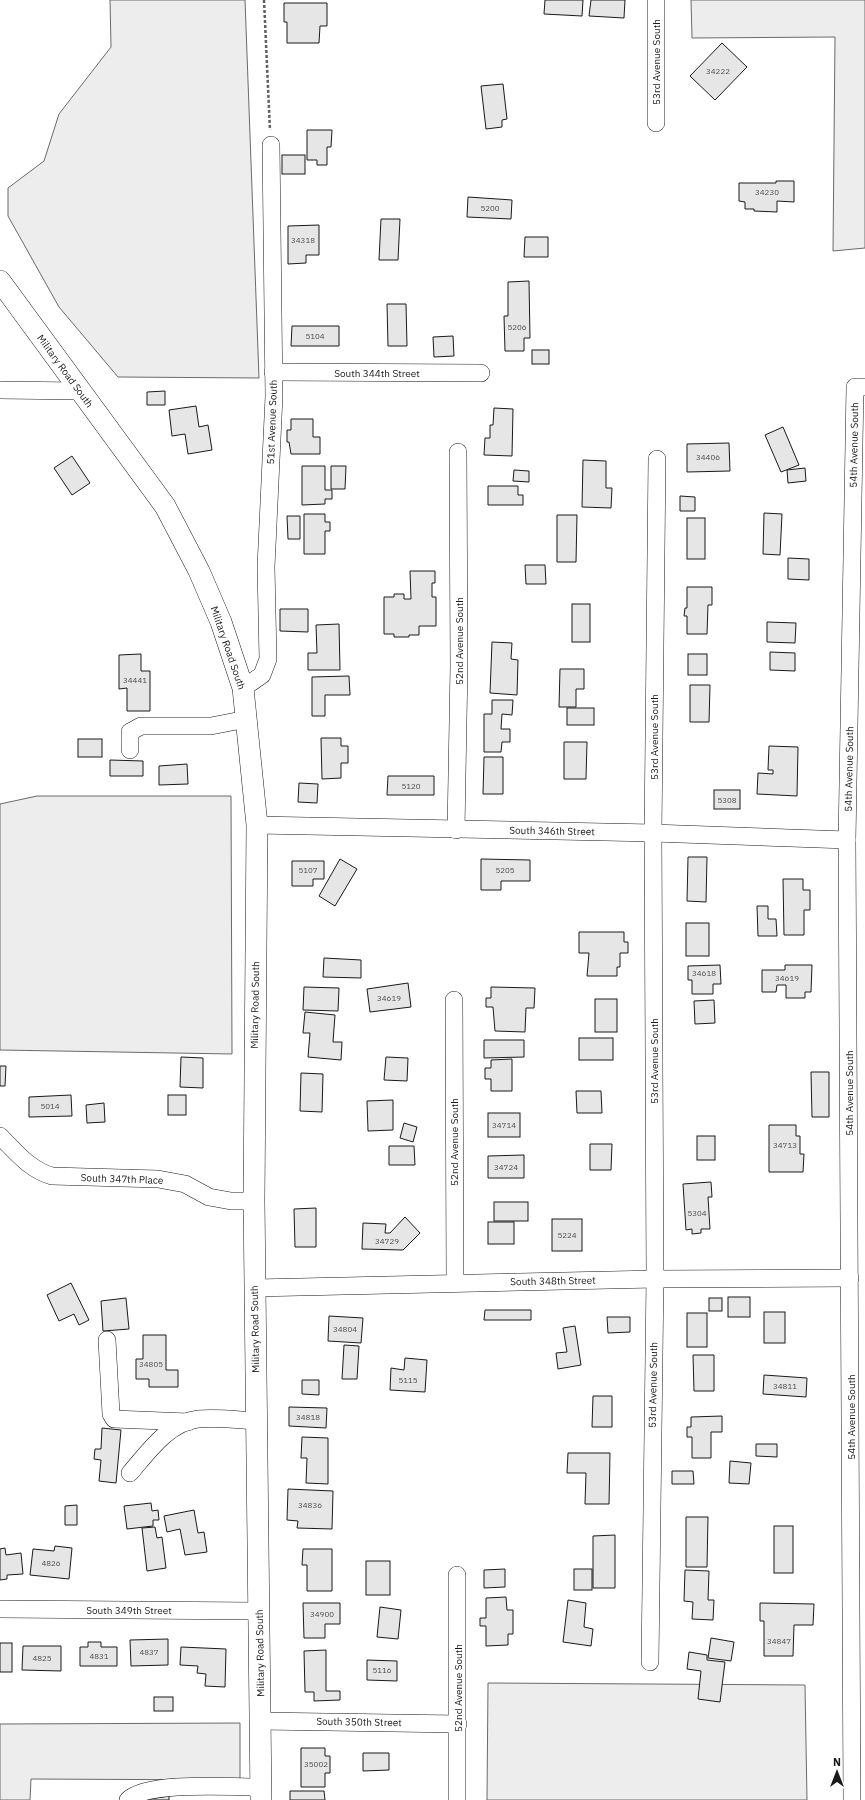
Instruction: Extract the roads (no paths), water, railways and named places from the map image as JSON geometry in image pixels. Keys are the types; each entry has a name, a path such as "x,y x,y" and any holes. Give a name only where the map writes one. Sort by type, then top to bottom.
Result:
{"main road":[{"name":"Military Road South","path":"0,281 165,506 199,571 220,622 243,688 257,825 254,1202 261,1794"}],"street":[{"name":"53rd Avenue South","path":"656,0 656,123"},
{"name":"51st Avenue South","path":"243,688 262,675 268,659 266,567 273,372 271,145"},
{"name":"South 344th Street","path":"273,372 481,373"},
{"name":"54th Avenue South","path":"852,1800 858,1734 850,1278 848,840 860,387"},
{"path":"0,390 80,391"},
{"name":"52nd Avenue South","path":"456,830 459,666 458,452"},
{"name":"53rd Avenue South","path":"650,1662 655,1279 654,833 656,459"},
{"path":"130,750 130,732 141,726 211,726 247,720"},
{"name":"South 346th Street","path":"257,825 654,833 848,840"},
{"name":"52nd Avenue South","path":"454,1000 455,1283"},
{"name":"South 347th Place","path":"0,1136 27,1163 39,1171 52,1176 158,1179 185,1184 209,1197 231,1202 254,1202"},
{"name":"South 348th Street","path":"255,1288 655,1279 850,1278"},
{"path":"107,1340 111,1414 114,1419 188,1422"},
{"path":"130,1473 161,1439 178,1425 198,1419 256,1421"},
{"name":"52nd Avenue South","path":"457,1575 457,1800"},
{"name":"South 349th Street","path":"0,1610 259,1611"},
{"name":"South 350th Street","path":"261,1721 458,1724"},
{"path":"128,1800 133,1795 162,1788 261,1794"}]}
